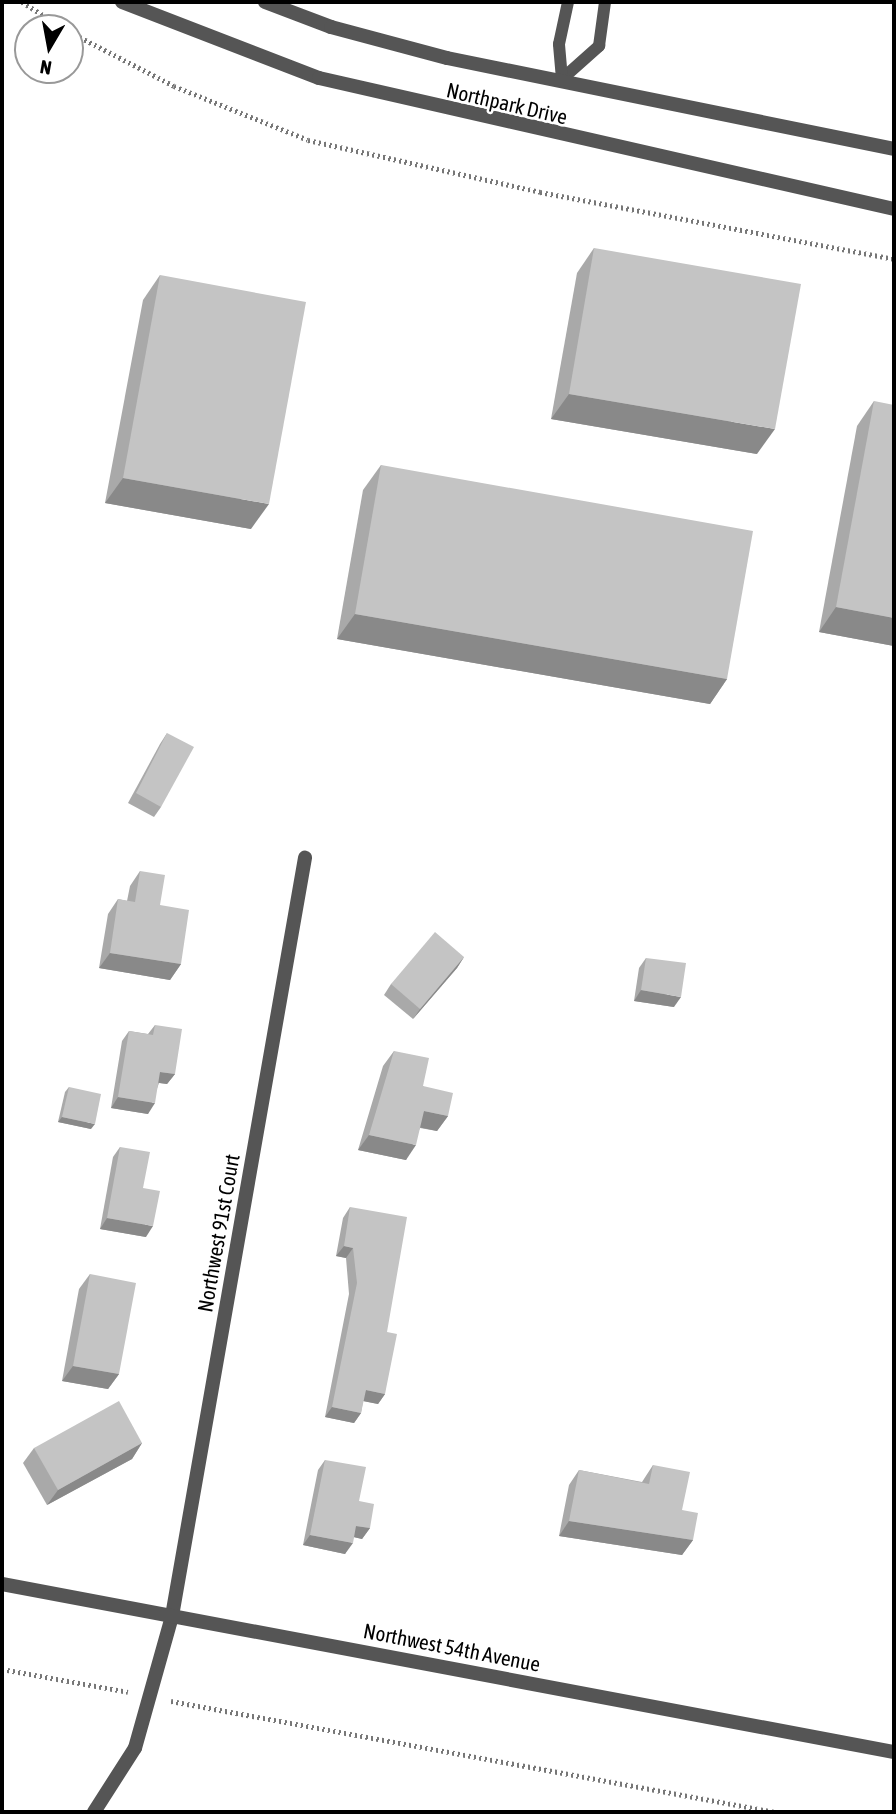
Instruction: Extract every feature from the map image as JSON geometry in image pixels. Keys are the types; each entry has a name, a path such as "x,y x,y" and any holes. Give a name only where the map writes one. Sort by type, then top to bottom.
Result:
{"street":[{"name":"Northpark Drive","path":"122,2 318,78 894,209"},
{"name":"Northpark Drive","path":"265,2 357,34 894,149"},
{"name":"Northwest 91st Court","path":"94,1812 135,1748 152,1698 172,1616 305,858"},
{"name":"Northwest 54th Avenue","path":"2,1584 894,1752"}],"lane":[{"path":"562,79 559,44 568,2"},
{"path":"562,79 599,46 605,2"}],"path":[{"path":"22,2 41,14"},
{"path":"84,39 174,86 308,140 540,192 894,259"},
{"path":"2,1669 775,1812"}],"building":[{"path":"594,248 801,284 775,429 569,394"},
{"path":"160,275 306,302 269,504 123,478"},
{"path":"874,401 894,405 894,618 836,607"},
{"path":"381,465 753,531 727,679 355,614"},
{"path":"167,733 194,747 161,807 136,793"},
{"path":"140,871 165,875 160,905 189,910 181,964 110,953 118,899 135,902"},
{"path":"435,932 464,957 420,1009 391,984"},
{"path":"646,958 686,963 681,997 641,990"},
{"path":"155,1025 182,1029 175,1074 160,1072 155,1103 118,1097 129,1031 153,1035"},
{"path":"394,1051 429,1058 423,1086 453,1093 448,1116 424,1111 416,1145 369,1135"},
{"path":"69,1087 101,1094 95,1124 62,1117"},
{"path":"120,1147 150,1152 143,1188 160,1191 153,1226 107,1218"},
{"path":"350,1207 407,1217 387,1332 397,1334 385,1394 366,1390 361,1413 332,1407 357,1283 353,1248 344,1246"},
{"path":"90,1274 136,1283 119,1374 73,1366"},
{"path":"119,1401 142,1443 58,1490 34,1448"},
{"path":"325,1460 366,1467 359,1501 374,1504 370,1528 356,1526 353,1543 310,1535"},
{"path":"653,1465 690,1472 682,1510 698,1513 693,1540 569,1521 579,1470 649,1484"}]}
